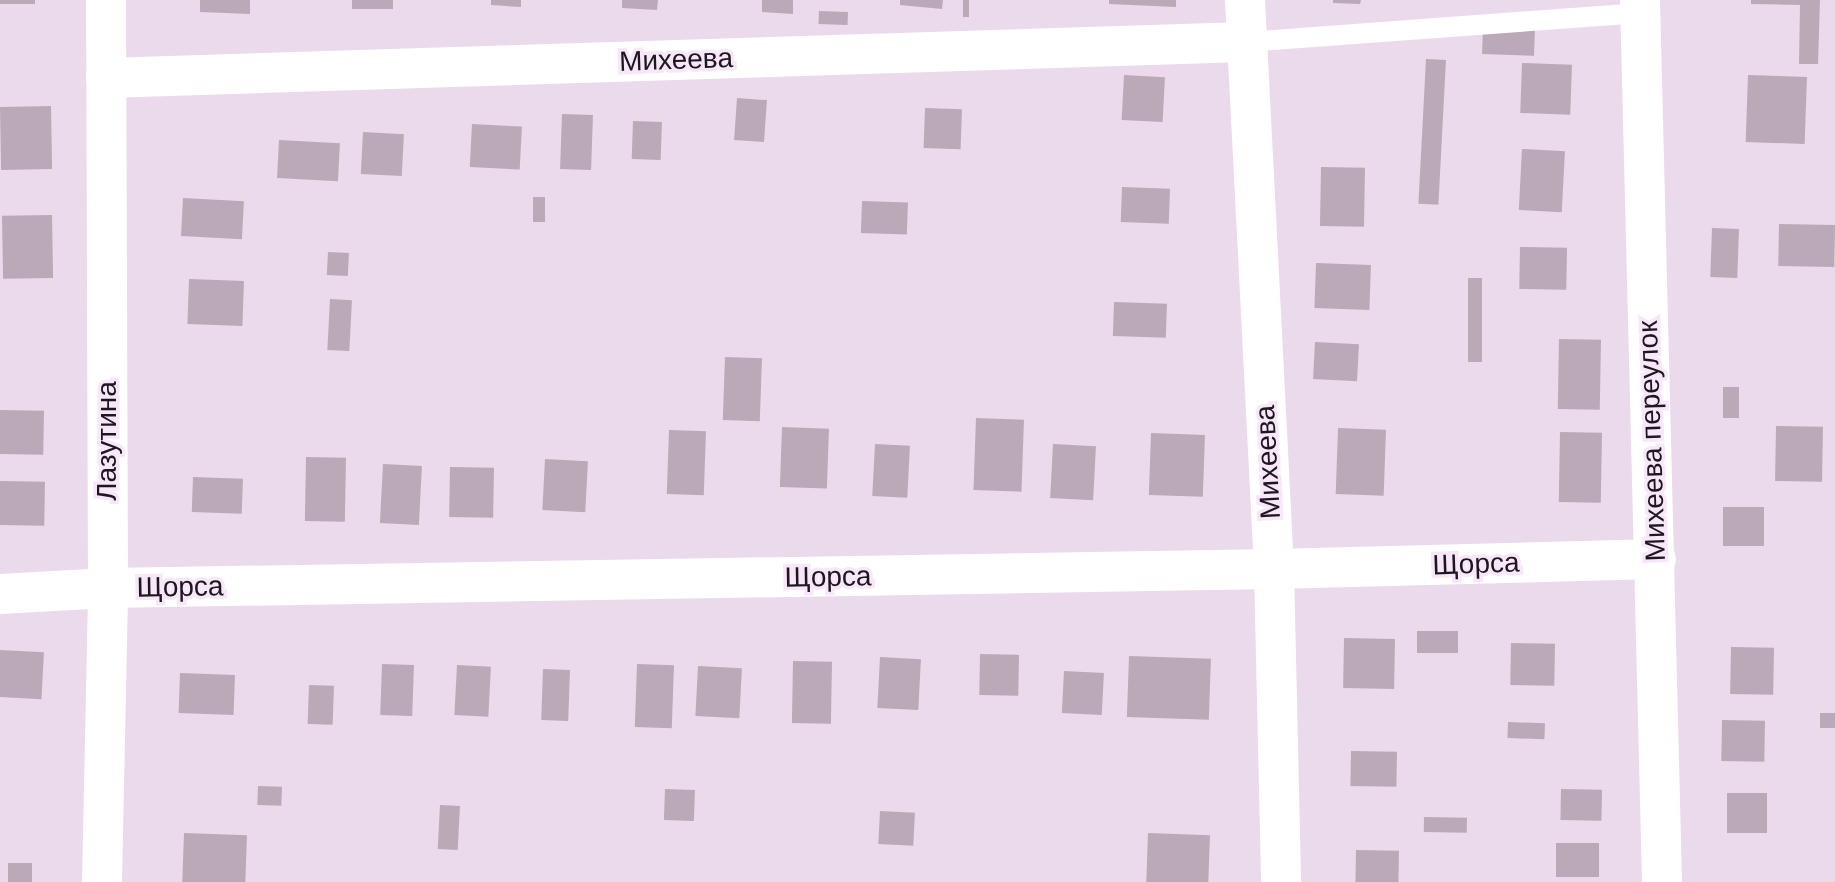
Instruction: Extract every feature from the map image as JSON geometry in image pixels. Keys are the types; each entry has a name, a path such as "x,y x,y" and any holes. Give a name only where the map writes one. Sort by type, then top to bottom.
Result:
{"street":[{"name":"Лазутина","path":"102,882 108,588 106,0"},
{"name":"Михеева","path":"1245,0 1274,569 1281,882"},
{"name":"Михеева переулок","path":"1640,7 1662,882"},
{"name":"Михеева","path":"106,78 1245,42"},
{"name":"Щорса","path":"0,594 108,588 1274,569 1656,559"}],"lane":[{"path":"1245,42 1640,7"}],"building":[{"path":"0,0 35,0 35,4 0,4"},
{"path":"200,0 250,0 250,14 200,12"},
{"path":"352,0 393,0 393,9 352,9"},
{"path":"491,0 521,0 521,7 491,5"},
{"path":"622,0 658,0 657,10 622,8"},
{"path":"762,0 793,0 793,14 762,12"},
{"path":"900,0 943,0 942,9 900,5"},
{"path":"963,0 969,0 969,17 963,17"},
{"path":"1109,0 1176,0 1176,7 1109,4"},
{"path":"1333,0 1361,0 1360,4 1333,3"},
{"path":"1751,0 1820,0 1818,64 1799,64 1800,5 1751,4"},
{"path":"819,11 848,12 848,25 819,24"},
{"path":"1483,26 1535,28 1534,56 1482,54"},
{"path":"1426,59 1446,60 1438,205 1418,204"},
{"path":"1522,63 1572,65 1570,115 1520,113"},
{"path":"1124,75 1165,77 1163,122 1122,120"},
{"path":"1748,75 1807,77 1805,144 1746,142"},
{"path":"737,98 767,100 764,142 734,140"},
{"path":"51,106 52,169 1,170 0,107"},
{"path":"925,108 962,109 961,149 924,148"},
{"path":"562,114 593,115 591,170 560,169"},
{"path":"633,121 662,122 661,160 632,159"},
{"path":"472,124 522,127 520,170 470,167"},
{"path":"363,132 404,134 402,176 361,174"},
{"path":"279,140 340,143 338,181 277,178"},
{"path":"1522,149 1565,151 1562,212 1519,210"},
{"path":"1321,167 1365,168 1364,227 1320,226"},
{"path":"1122,187 1170,189 1169,224 1121,222"},
{"path":"533,197 545,197 545,222 533,222"},
{"path":"183,198 244,201 242,239 181,236"},
{"path":"862,201 908,203 907,235 861,233"},
{"path":"52,215 53,278 3,279 2,216"},
{"path":"1779,224 1835,225 1834,267 1778,266"},
{"path":"1712,228 1739,229 1737,278 1710,277"},
{"path":"1520,247 1567,248 1566,290 1519,289"},
{"path":"328,252 349,253 348,276 327,275"},
{"path":"1316,263 1371,265 1369,310 1314,308"},
{"path":"1468,278 1482,278 1482,362 1468,362"},
{"path":"189,279 244,281 242,326 187,324"},
{"path":"330,299 352,300 349,351 327,350"},
{"path":"1114,302 1167,304 1166,338 1113,336"},
{"path":"1559,339 1601,340 1600,410 1558,409"},
{"path":"1315,342 1359,344 1357,381 1313,379"},
{"path":"725,357 762,358 760,421 723,420"},
{"path":"1723,387 1739,387 1739,418 1723,418"},
{"path":"0,410 44,411 43,455 0,454"},
{"path":"976,418 1024,420 1021,492 973,490"},
{"path":"1776,426 1823,427 1822,482 1775,481"},
{"path":"782,427 829,429 827,489 780,487"},
{"path":"1338,428 1386,430 1384,496 1336,494"},
{"path":"669,430 706,431 704,495 667,494"},
{"path":"1560,432 1602,433 1601,503 1559,502"},
{"path":"1151,433 1205,435 1203,497 1149,495"},
{"path":"875,444 910,446 907,498 872,496"},
{"path":"1053,444 1096,446 1093,500 1050,498"},
{"path":"306,457 346,458 345,522 305,521"},
{"path":"545,459 588,461 585,512 542,510"},
{"path":"383,464 422,466 419,525 380,523"},
{"path":"450,467 494,468 493,518 449,517"},
{"path":"193,477 243,479 242,514 192,512"},
{"path":"0,481 45,482 44,526 0,525"},
{"path":"1723,507 1764,507 1764,546 1723,546"},
{"path":"1417,631 1458,631 1458,653 1417,653"},
{"path":"1344,638 1395,639 1394,689 1343,688"},
{"path":"1511,643 1555,644 1554,686 1510,685"},
{"path":"1731,647 1774,648 1773,695 1730,694"},
{"path":"0,650 44,652 41,699 0,697"},
{"path":"980,654 1019,655 1018,696 979,695"},
{"path":"1129,656 1211,659 1209,720 1127,717"},
{"path":"880,657 921,659 918,710 877,708"},
{"path":"793,661 832,662 831,724 792,723"},
{"path":"382,664 414,665 412,716 380,715"},
{"path":"637,664 674,665 672,728 635,727"},
{"path":"457,665 491,667 488,717 454,715"},
{"path":"698,666 742,668 739,718 695,716"},
{"path":"543,669 570,670 568,721 541,720"},
{"path":"1064,671 1104,673 1102,715 1062,713"},
{"path":"180,673 235,675 234,715 179,713"},
{"path":"309,685 334,686 333,725 308,724"},
{"path":"1820,713 1835,713 1835,728 1820,728"},
{"path":"1722,720 1765,721 1764,762 1721,761"},
{"path":"1508,722 1545,723 1544,739 1507,738"},
{"path":"1351,751 1397,752 1396,787 1350,786"},
{"path":"258,786 282,787 281,806 257,805"},
{"path":"665,789 695,790 694,821 664,820"},
{"path":"1561,789 1602,790 1601,821 1560,820"},
{"path":"1727,793 1767,793 1767,833 1727,833"},
{"path":"440,805 460,806 458,850 438,849"},
{"path":"880,811 915,813 913,846 878,844"},
{"path":"1424,817 1467,818 1467,833 1424,832"},
{"path":"184,833 247,835 245,882 182,882"},
{"path":"1148,833 1210,835 1208,882 1146,882"},
{"path":"1556,843 1599,843 1599,877 1556,877"},
{"path":"1356,850 1399,851 1398,882 1355,882"},
{"path":"8,863 32,863 32,882 8,882"}]}
